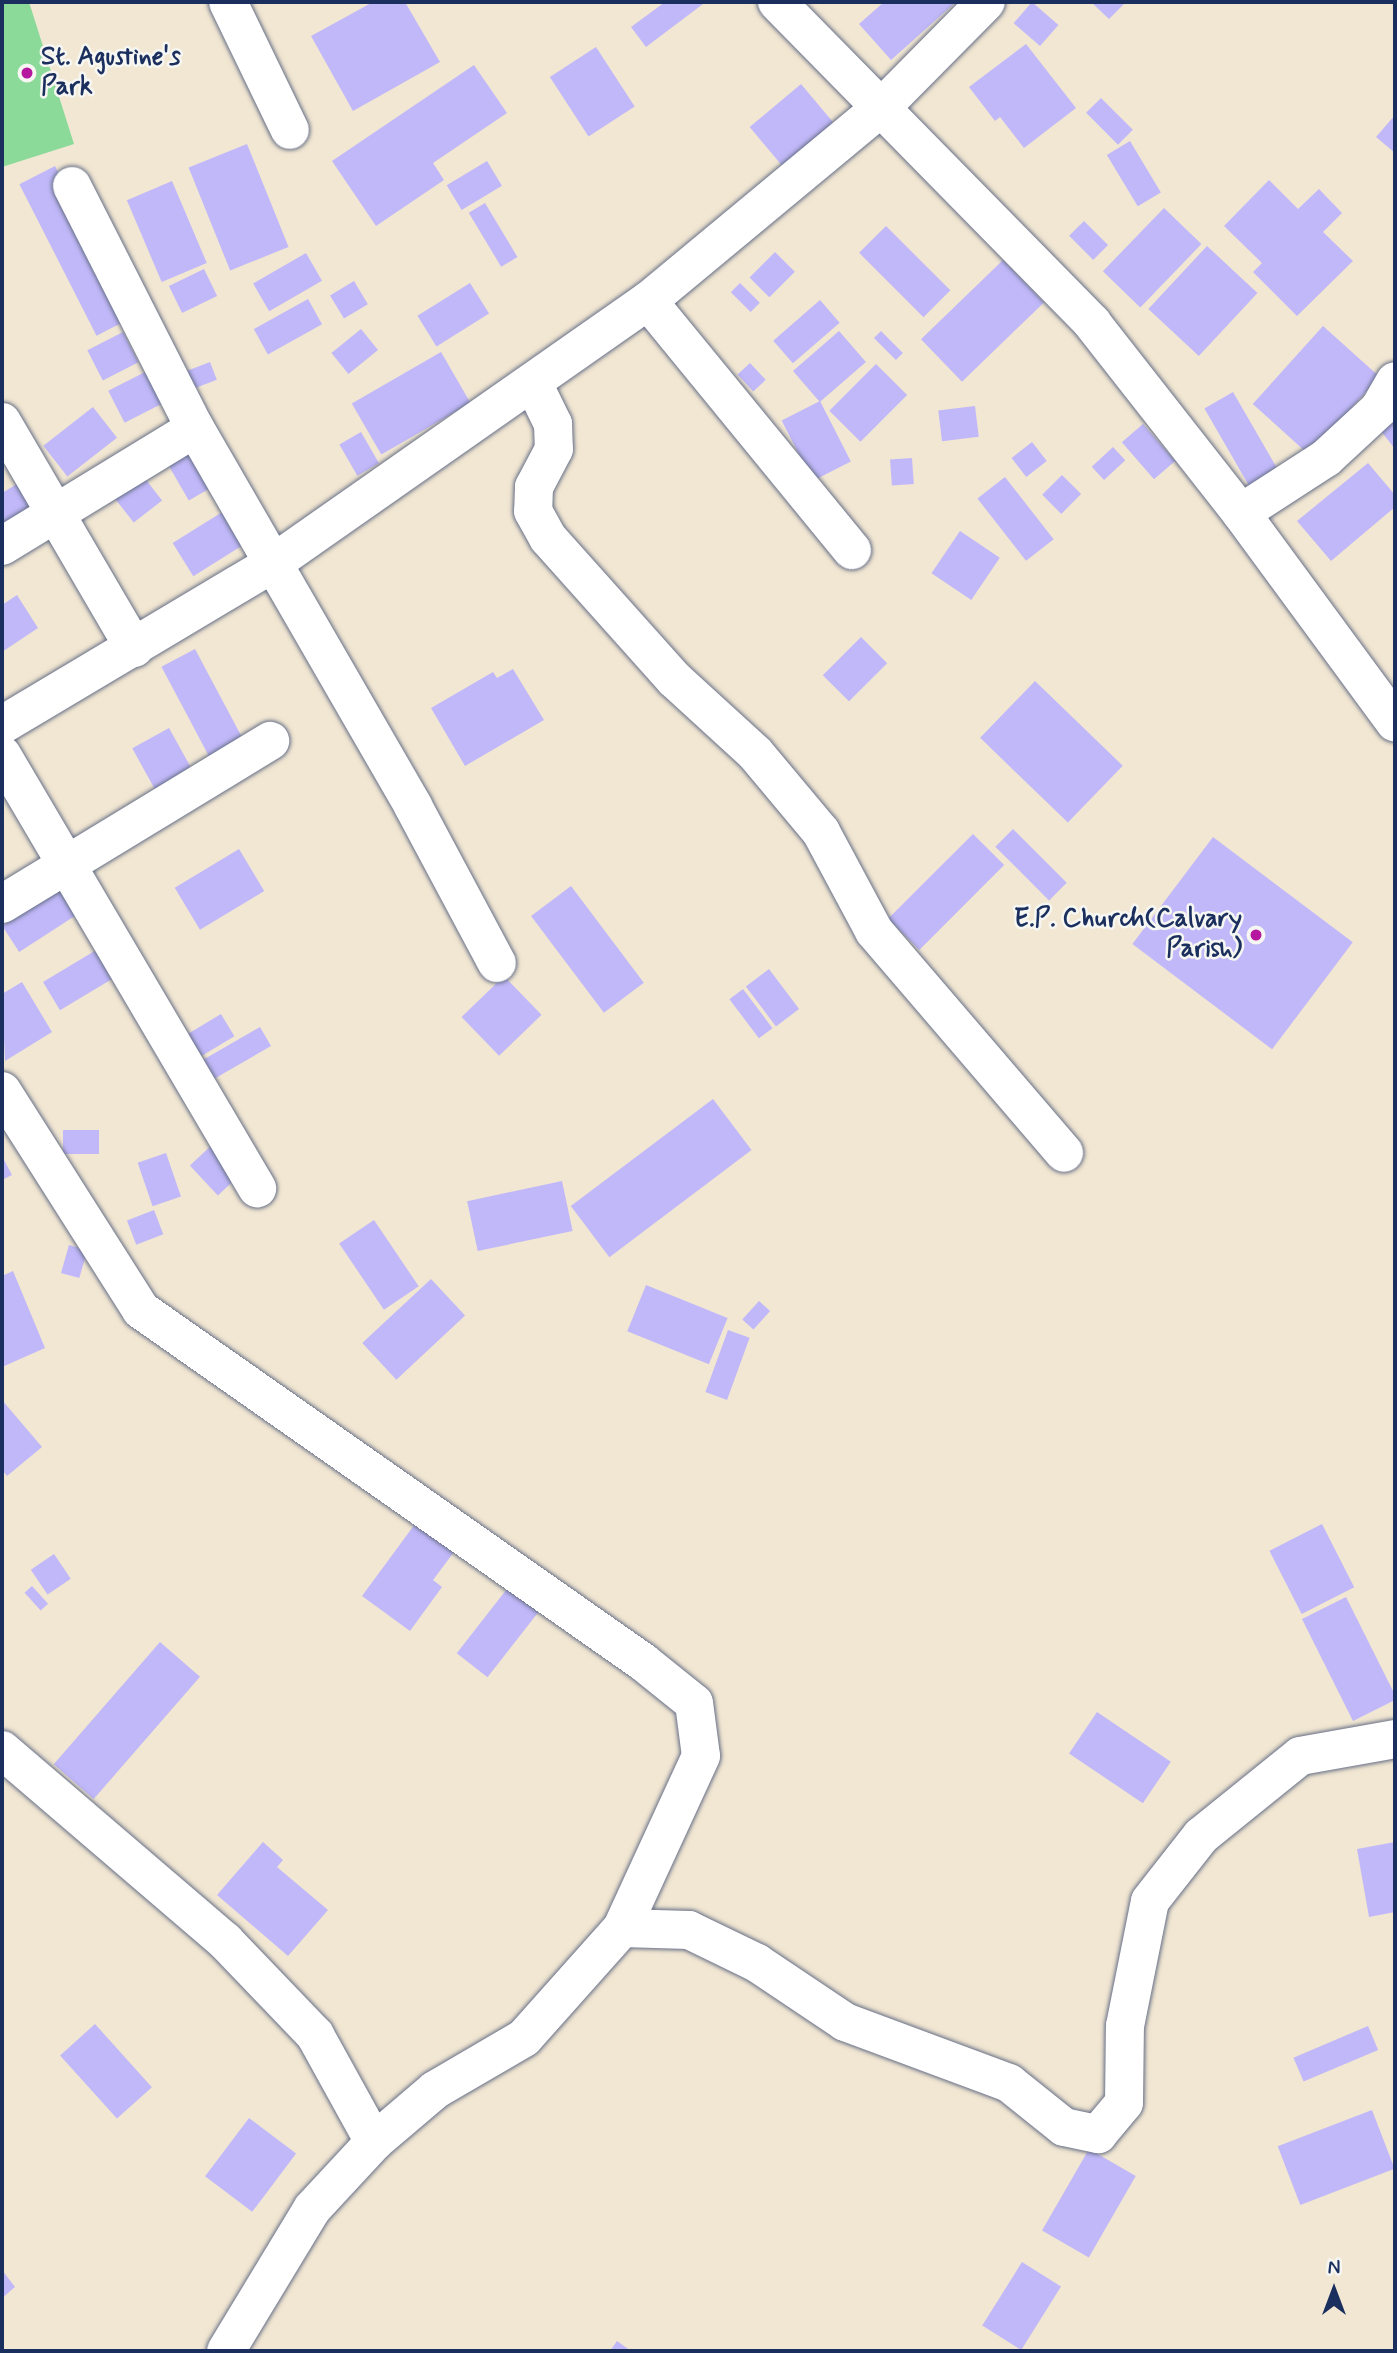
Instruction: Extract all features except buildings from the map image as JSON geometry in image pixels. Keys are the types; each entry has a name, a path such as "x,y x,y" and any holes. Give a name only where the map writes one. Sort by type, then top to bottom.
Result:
{"street":[{"path":"228,2 290,130"},
{"path":"777,2 883,106 1092,323 1241,513 1395,723"},
{"path":"2,725 272,564 648,301 883,106 986,2"},
{"path":"72,186 195,428 413,806 498,963"},
{"path":"648,301 852,550"},
{"path":"1241,513 1326,458 1378,409 1395,381"},
{"path":"533,383 553,424 554,449 534,487 533,511 548,538 674,679 763,763 821,832 874,931 1064,1153"},
{"path":"2,422 134,648"},
{"path":"2,546 54,510 195,428"},
{"path":"2,904 270,741"},
{"path":"2,755 257,1188"},
{"path":"2,1091 141,1310 643,1662 694,1703 701,1756 622,1928 524,2038 435,2090 374,2142 312,2209 226,2351"},
{"path":"622,1928 689,1930 757,1963 845,2022 1009,2082 1064,2127 1098,2134 1124,2103 1125,2026 1150,1901 1201,1836 1300,1756 1395,1739"},
{"path":"2,1750 225,1941 306,2025 374,2142"}],"green space":[{"name":"St. Agustine's Park","path":"2,2 29,2 74,144 2,167"}],"place":[{"name":"St. Agustine's Park","path":"27,73"},
{"name":"E.P. Church(Calvary Parish)","path":"1256,935"}]}
